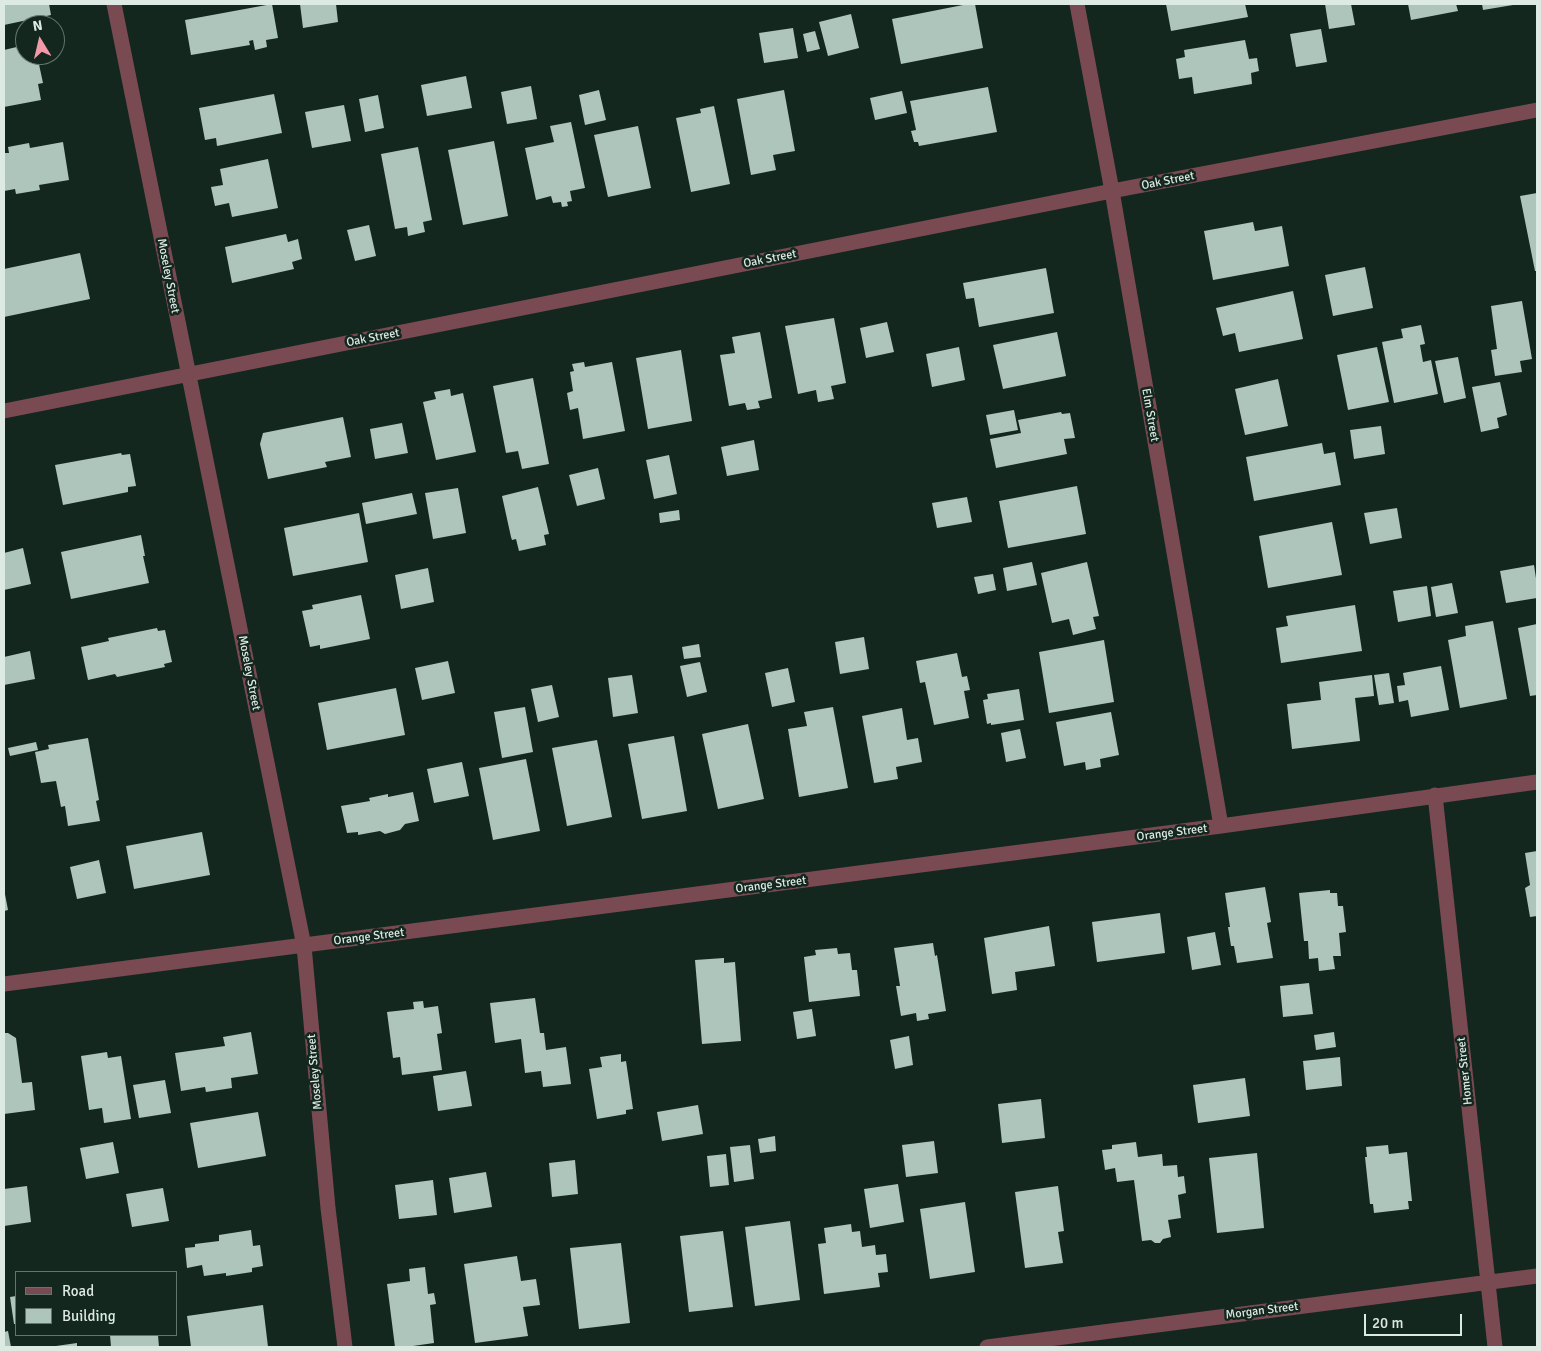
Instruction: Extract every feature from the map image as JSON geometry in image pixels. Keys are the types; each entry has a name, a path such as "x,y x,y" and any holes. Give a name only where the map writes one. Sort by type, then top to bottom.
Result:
{"street":[{"name":"Moseley Street","path":"114,4 304,946 328,1208 345,1347"},
{"name":"Elm Street","path":"1077,4 1112,191 1221,826"},
{"name":"Oak Street","path":"4,411 1112,191 1537,110"},
{"name":"Orange Street","path":"4,984 1221,826 1537,782"},
{"name":"Homer Street","path":"1435,795 1495,1347"},
{"name":"Morgan Street","path":"987,1347 1537,1276"}],"building":[{"path":"4,4 49,4 51,15 15,15 15,23 4,25"},
{"path":"272,4 278,38 266,40 267,47 255,50 253,40 249,41 250,45 191,55 185,20"},
{"path":"300,4 336,4 338,22 303,28"},
{"path":"975,4 983,48 901,64 892,19"},
{"path":"1166,4 1245,4 1248,17 1171,31"},
{"path":"1325,4 1351,4 1355,25 1329,29"},
{"path":"1408,4 1456,4 1458,11 1411,20"},
{"path":"1482,4 1513,4 1513,5 1483,10"},
{"path":"851,14 859,48 828,56 819,22"},
{"path":"793,28 798,58 764,63 759,33"},
{"path":"1321,29 1327,62 1296,67 1290,34"},
{"path":"815,31 820,49 807,52 803,34"},
{"path":"1245,40 1249,59 1257,58 1259,71 1251,73 1252,84 1194,94 1192,77 1179,79 1176,59 1185,57 1184,50"},
{"path":"15,47 15,65 39,65 43,83 38,84 41,100 4,107 4,50"},
{"path":"466,76 472,108 427,116 421,85"},
{"path":"531,86 537,119 507,124 501,92"},
{"path":"988,87 997,132 919,146 918,142 914,142 911,131 916,130 910,101"},
{"path":"599,90 606,120 585,125 579,95"},
{"path":"784,90 795,151 773,155 776,170 751,175 737,99"},
{"path":"902,91 907,113 875,120 870,98"},
{"path":"274,94 282,133 217,146 216,138 205,140 199,108"},
{"path":"378,95 384,128 365,132 359,99"},
{"path":"344,105 351,141 312,148 305,112"},
{"path":"714,106 730,184 691,192 676,118 701,113 700,109"},
{"path":"571,122 585,188 570,191 572,201 567,202 568,206 562,207 561,202 553,203 551,196 536,200 525,148 554,142 550,126"},
{"path":"638,126 651,188 608,197 594,135"},
{"path":"494,141 508,216 463,225 448,150"},
{"path":"63,142 69,180 39,185 40,190 16,194 15,189 4,191 4,153 9,153 8,147 29,143 30,148"},
{"path":"418,147 432,220 423,222 425,232 408,236 407,227 395,229 381,154"},
{"path":"268,159 278,208 232,217 229,203 215,206 211,187 223,185 220,169"},
{"path":"1537,193 1537,271 1535,271 1520,196"},
{"path":"1253,222 1255,231 1282,226 1289,266 1213,280 1204,231"},
{"path":"369,225 376,256 355,261 347,230"},
{"path":"286,234 288,242 298,239 302,259 292,262 294,269 232,283 225,247"},
{"path":"80,253 90,299 4,317 4,269"},
{"path":"1365,267 1373,308 1333,316 1325,275"},
{"path":"1046,268 1054,313 979,327 974,298 966,299 963,283"},
{"path":"1293,291 1303,339 1239,352 1235,333 1223,336 1216,308"},
{"path":"1522,301 1532,359 1520,361 1522,372 1495,376 1491,350 1497,349 1491,306"},
{"path":"834,318 846,383 831,386 834,399 818,402 816,390 798,394 785,326"},
{"path":"887,322 894,352 866,358 860,328"},
{"path":"1421,325 1425,344 1420,345 1423,362 1431,360 1438,394 1394,403 1382,342 1403,338 1401,329"},
{"path":"760,332 772,398 758,401 760,408 747,410 745,403 729,406 720,355 735,353 732,337"},
{"path":"1057,332 1066,376 1003,389 993,345"},
{"path":"959,347 965,380 932,387 926,354"},
{"path":"1377,347 1389,402 1348,410 1337,355"},
{"path":"681,350 692,421 648,429 636,358"},
{"path":"1458,357 1466,398 1444,403 1435,361"},
{"path":"584,362 585,367 612,362 625,431 583,439 578,408 570,410 567,393 573,391 570,372 574,371 572,364"},
{"path":"533,378 549,464 522,469 518,451 506,453 493,386"},
{"path":"1278,379 1288,426 1245,435 1235,389"},
{"path":"1500,382 1507,415 1497,418 1499,428 1481,432 1472,387"},
{"path":"450,389 451,396 463,393 476,452 436,460 423,402 436,399 434,392"},
{"path":"1014,410 1018,430 990,435 986,415"},
{"path":"1061,412 1062,414 1070,413 1075,438 1064,439 1067,454 996,468 990,439 1021,433 1018,420"},
{"path":"343,417 351,457 325,462 327,467 268,479 260,444 263,433"},
{"path":"402,423 408,453 375,459 370,429"},
{"path":"1381,426 1385,454 1354,459 1350,430"},
{"path":"754,440 759,470 727,476 721,447"},
{"path":"1322,443 1324,454 1335,452 1341,485 1254,501 1246,457"},
{"path":"121,453 122,455 130,454 136,486 128,487 128,492 63,505 55,465"},
{"path":"669,455 677,494 654,499 646,460"},
{"path":"598,468 605,499 577,506 569,475"},
{"path":"1077,486 1086,534 1008,548 999,501"},
{"path":"538,487 549,534 544,535 546,545 519,551 516,539 512,540 511,537 502,496"},
{"path":"458,488 466,533 433,539 425,493"},
{"path":"412,493 417,514 366,524 362,503"},
{"path":"967,497 972,522 937,528 932,503"},
{"path":"1397,508 1402,538 1370,544 1364,513"},
{"path":"679,510 680,520 660,523 659,513"},
{"path":"359,513 368,562 293,576 284,528"},
{"path":"1332,522 1342,575 1268,588 1259,536"},
{"path":"141,535 149,583 71,599 61,552"},
{"path":"23,548 31,584 4,590 4,553"},
{"path":"1032,562 1037,585 1007,591 1003,568"},
{"path":"1087,562 1099,616 1093,617 1096,629 1073,635 1069,619 1052,623 1041,573"},
{"path":"1534,565 1537,598 1506,603 1500,571"},
{"path":"428,568 434,602 401,609 395,575"},
{"path":"993,574 996,590 978,594 974,577"},
{"path":"1452,583 1458,613 1436,617 1431,587"},
{"path":"1427,586 1431,616 1398,622 1393,591"},
{"path":"361,595 370,639 320,649 320,645 310,647 302,611 313,609 312,605"},
{"path":"1355,605 1362,651 1281,663 1276,628 1288,626 1286,616"},
{"path":"1493,621 1507,699 1460,708 1448,640 1466,636 1465,626"},
{"path":"1537,624 1537,695 1530,696 1518,628"},
{"path":"157,628 158,631 165,630 172,662 164,664 165,667 117,677 115,674 88,680 81,647 109,641 108,638"},
{"path":"864,637 869,669 840,674 835,642"},
{"path":"1104,640 1114,702 1049,713 1039,652"},
{"path":"699,644 701,657 684,659 682,647"},
{"path":"30,651 35,679 4,685 4,657"},
{"path":"957,653 962,677 967,676 970,690 964,691 969,718 934,725 925,682 920,683 916,661"},
{"path":"448,661 455,693 422,700 415,668"},
{"path":"700,662 707,692 687,697 680,666"},
{"path":"1441,666 1449,710 1411,717 1408,700 1399,702 1397,686 1405,685 1403,673"},
{"path":"788,668 795,702 772,707 765,673"},
{"path":"1389,673 1394,703 1379,705 1374,675"},
{"path":"632,675 638,713 613,717 608,678"},
{"path":"1372,675 1374,696 1355,698 1360,741 1292,749 1287,704 1321,700 1319,682"},
{"path":"552,685 559,717 538,722 531,689"},
{"path":"396,688 405,735 327,750 318,703"},
{"path":"1019,689 1024,720 987,724 983,700 988,699 987,694"},
{"path":"525,707 533,752 502,758 494,712"},
{"path":"833,707 848,788 799,797 788,729 807,726 804,712"},
{"path":"902,708 907,740 918,738 922,762 896,767 898,779 874,783 862,716"},
{"path":"1111,712 1119,755 1100,759 1101,767 1086,770 1085,762 1064,766 1056,722"},
{"path":"748,724 764,799 718,809 702,734"},
{"path":"1020,729 1026,758 1006,762 1001,733"},
{"path":"674,736 687,811 642,819 628,744"},
{"path":"88,738 99,800 96,801 100,821 68,826 65,806 61,807 56,781 41,783 35,752 49,749 48,745"},
{"path":"597,740 612,817 567,826 552,748"},
{"path":"36,742 38,750 10,756 8,748"},
{"path":"526,759 540,831 493,840 479,768"},
{"path":"462,762 469,796 434,803 427,769"},
{"path":"413,792 419,821 405,824 400,830 385,834 380,831 358,835 358,832 347,833 341,806 370,801 369,798 388,794 388,797"},
{"path":"202,832 210,875 134,889 126,846"},
{"path":"1537,851 1537,916 1530,917 1525,888 1530,885 1525,853"},
{"path":"99,860 106,893 77,899 70,867"},
{"path":"1265,887 1271,922 1267,923 1273,958 1237,963 1234,946 1231,946 1225,893"},
{"path":"4,889 8,910 4,911"},
{"path":"1330,890 1330,893 1337,893 1338,906 1343,906 1346,932 1339,933 1341,956 1333,956 1335,969 1319,971 1318,958 1309,959 1308,941 1304,941 1299,893"},
{"path":"1160,913 1165,953 1097,962 1092,922"},
{"path":"1049,926 1055,966 1015,972 1017,990 992,994 984,938"},
{"path":"1215,932 1221,965 1192,970 1187,937"},
{"path":"933,943 935,956 937,955 946,1011 928,1014 929,1019 917,1021 916,1013 901,1016 896,986 900,986 894,948"},
{"path":"837,948 838,954 850,953 852,970 857,970 860,996 809,1002 804,957 816,955 815,950"},
{"path":"724,958 724,963 735,962 741,1041 702,1044 695,960"},
{"path":"1309,983 1313,1014 1283,1017 1280,986"},
{"path":"535,998 540,1033 544,1033 546,1050 566,1047 571,1084 543,1087 541,1071 525,1073 521,1039 495,1043 490,1003"},
{"path":"423,1001 424,1008 438,1006 442,1033 437,1034 442,1070 402,1075 400,1057 393,1058 387,1012 414,1009 413,1002"},
{"path":"812,1009 816,1036 797,1039 793,1012"},
{"path":"251,1032 258,1074 231,1078 232,1088 206,1092 205,1087 181,1091 175,1053 225,1046 223,1037"},
{"path":"1334,1032 1336,1047 1316,1050 1314,1035"},
{"path":"4,1033 8,1033 16,1038 22,1083 32,1082 35,1110 4,1114"},
{"path":"909,1036 913,1065 895,1069 890,1040"},
{"path":"107,1052 108,1058 121,1056 131,1119 104,1123 102,1108 89,1110 81,1056"},
{"path":"621,1054 621,1062 626,1061 633,1109 626,1110 626,1114 597,1119 589,1069 602,1067 600,1057"},
{"path":"1340,1057 1342,1086 1306,1090 1303,1061"},
{"path":"466,1071 472,1106 438,1111 433,1076"},
{"path":"1245,1078 1250,1116 1198,1123 1193,1085"},
{"path":"165,1080 171,1113 139,1118 133,1085"},
{"path":"1041,1099 1045,1138 1002,1143 998,1104"},
{"path":"698,1105 703,1134 662,1141 657,1112"},
{"path":"258,1112 266,1156 198,1168 190,1123"},
{"path":"775,1136 776,1151 760,1153 758,1139"},
{"path":"934,1141 938,1173 906,1177 902,1145"},
{"path":"113,1142 119,1173 86,1179 80,1148"},
{"path":"1136,1142 1138,1157 1162,1154 1163,1166 1177,1165 1178,1177 1184,1176 1186,1193 1178,1195 1181,1218 1168,1220 1171,1237 1163,1239 1160,1243 1155,1243 1151,1240 1142,1241 1134,1180 1117,1182 1115,1168 1105,1170 1102,1150 1112,1149 1112,1145"},
{"path":"750,1145 754,1179 734,1182 730,1147"},
{"path":"1388,1145 1389,1154 1407,1152 1412,1201 1408,1201 1409,1209 1374,1213 1373,1204 1370,1204 1365,1157 1367,1157 1366,1147"},
{"path":"1257,1153 1264,1228 1217,1233 1209,1158"},
{"path":"726,1154 729,1185 710,1187 707,1156"},
{"path":"575,1160 578,1194 552,1197 549,1163"},
{"path":"486,1172 492,1207 454,1213 449,1178"},
{"path":"433,1180 437,1215 399,1219 395,1185"},
{"path":"898,1184 904,1222 870,1228 864,1189"},
{"path":"27,1186 31,1222 4,1226 4,1189"},
{"path":"1058,1186 1064,1231 1058,1232 1063,1263 1025,1268 1015,1192"},
{"path":"163,1188 169,1221 132,1227 126,1194"},
{"path":"965,1202 975,1272 930,1279 920,1209"},
{"path":"790,1221 800,1300 755,1306 745,1227"},
{"path":"851,1224 852,1232 860,1231 862,1247 875,1245 876,1255 886,1254 888,1272 878,1273 880,1287 824,1294 818,1244 826,1243 824,1228"},
{"path":"251,1230 253,1246 260,1245 263,1266 252,1268 252,1272 226,1276 226,1273 204,1276 202,1265 187,1268 185,1248 195,1247 195,1244 219,1241 219,1235"},
{"path":"723,1231 733,1307 689,1312 680,1236"},
{"path":"621,1243 630,1323 579,1329 570,1248"},
{"path":"517,1256 521,1281 536,1279 540,1305 523,1307 528,1336 475,1343 464,1264"},
{"path":"425,1267 428,1294 434,1293 436,1304 430,1305 434,1343 413,1347 395,1347 387,1284 410,1281 409,1269"},
{"path":"15,1296 15,1324 14,1324 10,1297"},
{"path":"263,1305 268,1347 191,1347 187,1316"},
{"path":"8,1331 11,1347 4,1347 4,1332"},
{"path":"110,1336 158,1336 159,1347 111,1347"},
{"path":"77,1343 77,1347 56,1347 56,1346"}]}
